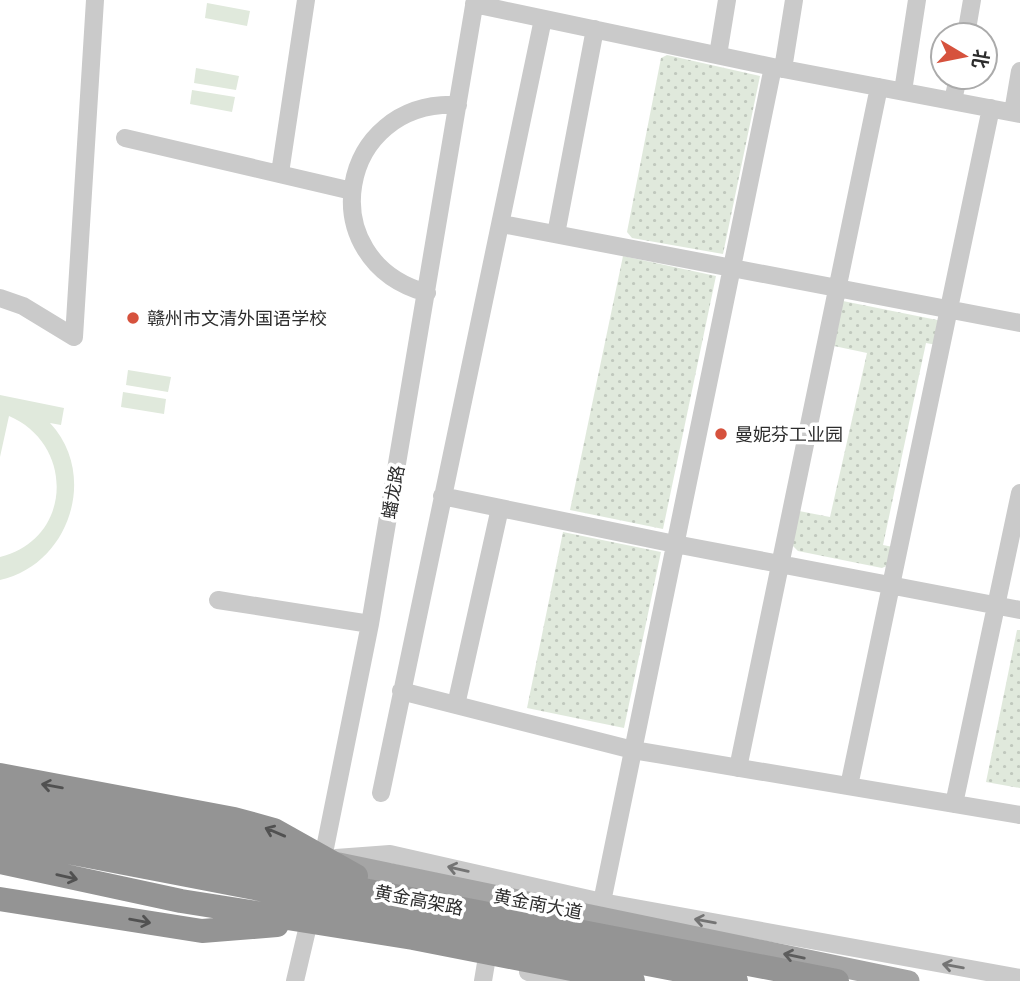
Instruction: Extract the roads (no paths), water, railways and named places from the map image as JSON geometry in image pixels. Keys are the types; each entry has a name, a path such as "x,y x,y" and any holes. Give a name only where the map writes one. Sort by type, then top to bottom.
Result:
{"highway":[{"path":"0,775 234,819 274,830 356,876"},
{"path":"0,797 238,844 356,876 750,955"},
{"name":"黄金高架路","path":"0,820 750,955 837,981"},
{"name":"黄金高架路","path":"0,839 736,981"},
{"path":"0,862 181,901 335,925 634,981"},
{"path":"0,899 202,931 259,926 335,925"}],"main road":[{"name":"黄金南大道","path":"0,805 166,841 246,854 323,859 548,906 750,955 909,981"},
{"path":"0,839 155,877 361,912 674,981"},
{"path":"536,952 548,906"},
{"path":"736,981 750,955"}],"street":[{"path":"0,298 23,306 74,337 95,0"},
{"path":"281,173 306,0"},
{"path":"718,55 727,0"},
{"path":"602,902 732,267 794,0"},
{"path":"902,91 917,0"},
{"path":"968,21 972,0"},
{"path":"475,2 520,7 543,19 778,68 1016,113 1020,71"},
{"name":"蟠龙路","path":"295,981 323,859 370,624 475,2"},
{"path":"381,793 543,19"},
{"path":"556,234 594,29"},
{"path":"738,768 879,87"},
{"path":"953,101 955,91"},
{"path":"427,293 391,277 372,259 354,224 352,191 360,159 384,128 418,108 458,105"},
{"path":"849,786 991,108"},
{"path":"125,138 352,191"},
{"path":"502,224 1020,323"},
{"path":"954,804 1020,493"},
{"path":"442,496 1020,610"},
{"path":"456,705 500,508"},
{"path":"218,600 370,624"},
{"path":"401,691 633,750 1020,815"},
{"path":"323,859 390,854 602,902 1020,978"},
{"path":"313,904 383,942 485,972 567,981"}],"place":[{"name":"赣州市文清外国语学校","path":"133,318"},
{"name":"曼妮芬工业园","path":"721,434"}]}
